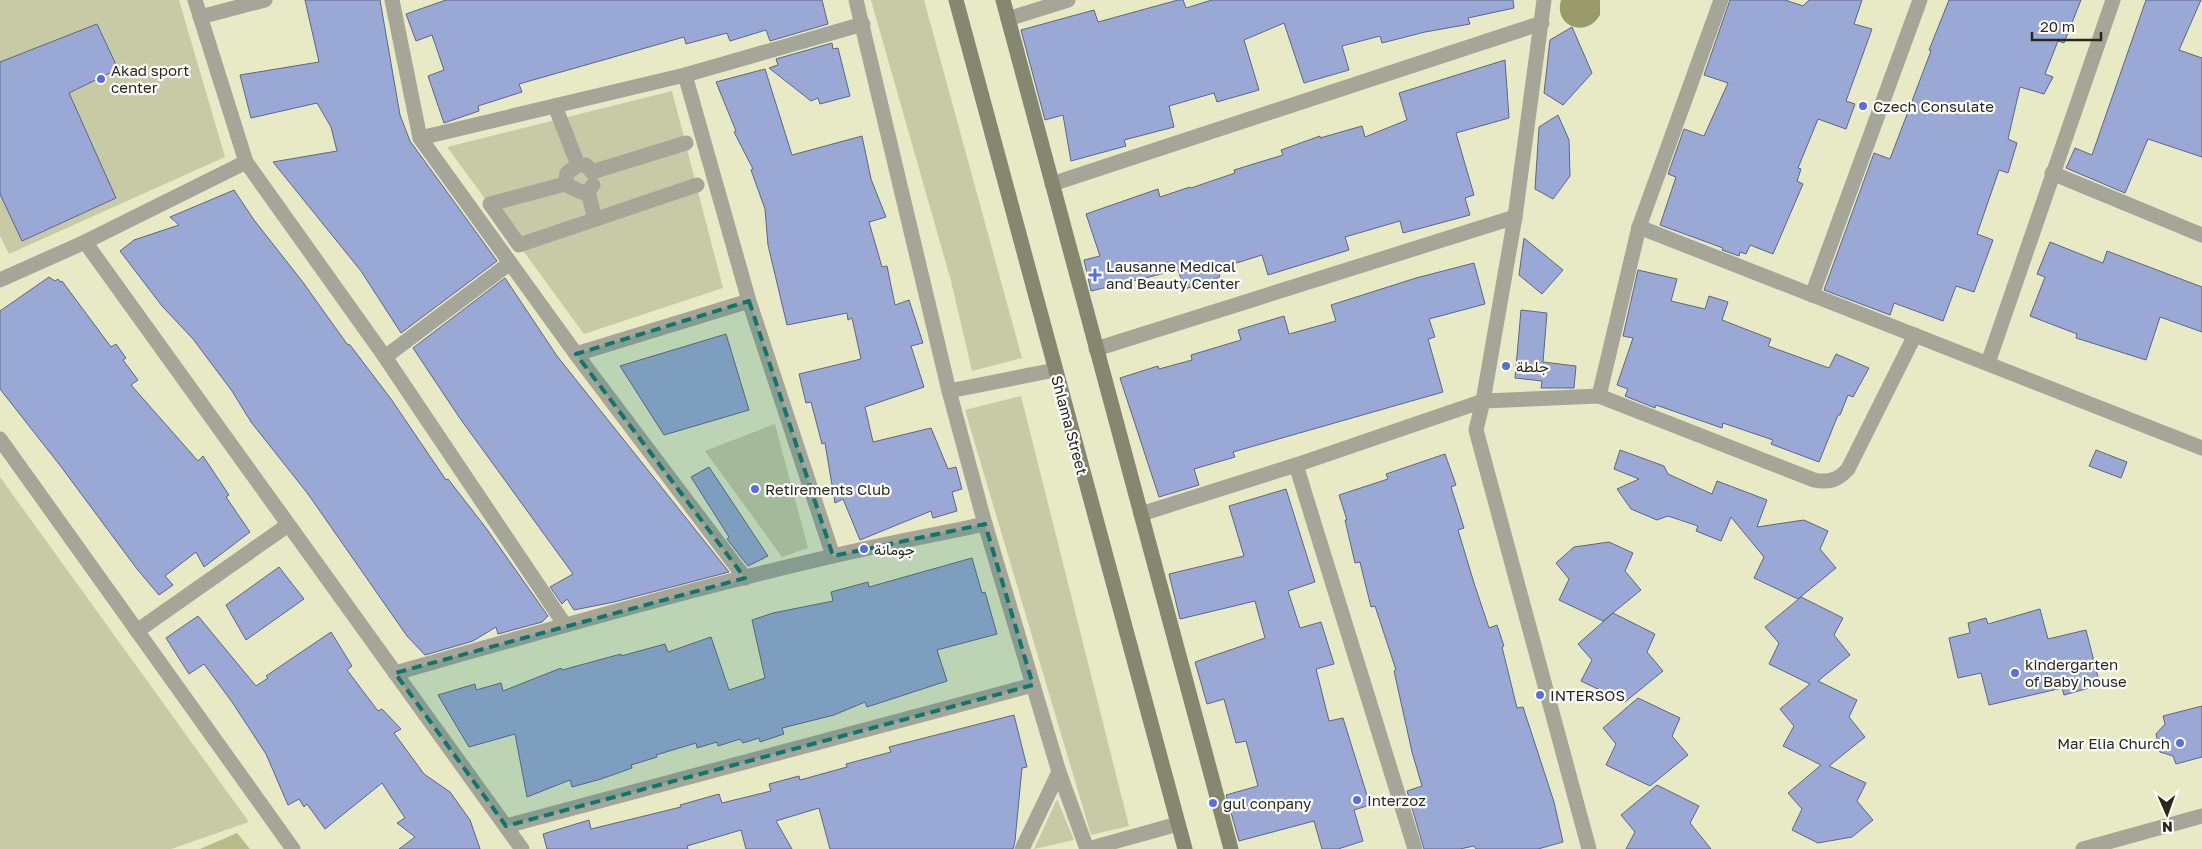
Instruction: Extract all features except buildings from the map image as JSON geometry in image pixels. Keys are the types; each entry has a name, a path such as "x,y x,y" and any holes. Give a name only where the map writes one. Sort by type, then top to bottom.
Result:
{"main road":[{"name":"Shlama Street","path":"956,0 1185,849"},
{"path":"1003,0 1231,849"}],"street":[{"path":"195,0 246,162 385,357 565,624"},
{"path":"200,17 265,0"},
{"path":"392,0 420,138 576,354 746,578"},
{"path":"856,0 949,391 985,524 1059,772 1087,849 1178,824"},
{"path":"1008,19 1068,0"},
{"path":"1544,0 1515,216 1483,401 1476,430 1589,849"},
{"path":"1599,396 1639,227 1721,0"},
{"path":"1812,295 1920,0"},
{"path":"1988,363 2113,0"},
{"path":"1052,184 1542,23"},
{"path":"420,138 685,76 863,24"},
{"path":"685,76 749,301 833,556"},
{"path":"555,106 578,165"},
{"path":"592,172 686,143"},
{"path":"0,280 85,242 246,162"},
{"path":"565,184 567,173 578,165 586,165 592,172 595,181 588,192 595,219"},
{"path":"2052,173 2202,235"},
{"path":"588,192 581,192 565,184 490,204 519,245 697,185"},
{"path":"1096,350 1515,216"},
{"path":"1639,227 2202,448"},
{"path":"85,242 522,849"},
{"path":"385,357 510,264"},
{"path":"576,354 749,301"},
{"path":"1141,514 1296,465 1483,401 1599,396 1814,480 1833,481 1842,476 1848,469 1915,335"},
{"path":"949,391 1055,370"},
{"path":"0,439 292,849"},
{"path":"1296,465 1415,849"},
{"path":"395,673 565,624 833,556 985,524"},
{"path":"137,631 288,525"},
{"path":"506,826 1033,685"},
{"path":"1022,849 1059,772"},
{"path":"2086,849 2202,816"}],"highlighted area":[{"path":"749,301 833,556 985,524 1033,685 506,826 395,673 745,578 576,354"}],"shaded area":[{"name":"Akad sport center","path":"0,0 179,0 225,157 9,254 0,236"},
{"path":"871,0 924,0 1022,358 972,371 951,281"},
{"path":"1561,0 1600,0 1600,15 1587,26 1579,28 1572,26 1562,17 1560,9"},
{"path":"672,91 723,288 584,334 447,147"},
{"path":"1021,396 1129,826 1091,835 965,410"},
{"path":"775,424 808,548 782,557 705,451"},
{"path":"0,477 249,822 171,849 0,849"},
{"path":"1057,799 1074,840 1034,849"},
{"path":"237,833 250,849 200,849"}],"place":[{"name":"Akad sport center","path":"101,79"},
{"name":"Czech Consulate","path":"1863,106"},
{"name":"Lausanne Medical and Beauty Center","path":"1095,275"},
{"name":"جلطة","path":"1506,366"},
{"name":"Retirements Club","path":"755,489"},
{"name":"جومانة","path":"864,549"},
{"name":"kindergarten of Baby house","path":"2015,673"},
{"name":"INTERSOS","path":"1540,695"},
{"name":"Mar Elia Church","path":"2180,743"},
{"name":"Interzoz","path":"1357,800"},
{"name":"gul conpany","path":"1213,803"}]}
